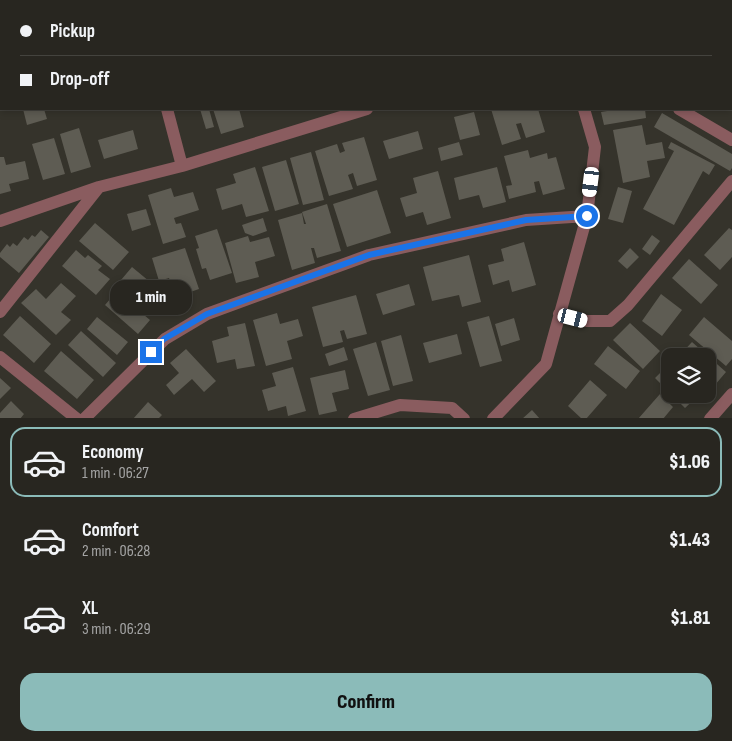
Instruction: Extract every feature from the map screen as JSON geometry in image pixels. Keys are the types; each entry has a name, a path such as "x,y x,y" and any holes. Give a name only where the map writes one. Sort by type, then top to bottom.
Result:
{"street":[{"path":"168,110 182,166"},
{"path":"0,222 99,188 182,166 364,110"},
{"path":"493,418 546,364 587,216 595,147 584,110"},
{"path":"681,110 732,140"},
{"path":"559,314 587,321 610,321 628,305 732,181"},
{"path":"0,312 99,188"},
{"path":"84,418 164,339 207,314 369,255 526,220 587,216"},
{"path":"0,357 77,418"},
{"path":"710,418 732,394"},
{"path":"354,418 400,405 452,408 464,418"}],"building":[{"path":"23,110 44,110 47,119 27,125"},
{"path":"200,110 209,110 214,127 206,129"},
{"path":"213,110 239,110 244,127 221,134"},
{"path":"491,110 538,110 545,132 526,138 521,123 516,124 521,139 502,145"},
{"path":"645,110 646,118 604,125 601,112"},
{"path":"474,112 480,135 460,140 454,117"},
{"path":"662,113 732,154 732,168 730,171 654,127"},
{"path":"642,125 646,145 662,142 665,158 647,161 650,177 623,183 613,130"},
{"path":"79,128 91,167 71,173 60,134"},
{"path":"133,130 138,149 104,159 98,140"},
{"path":"418,131 423,149 389,159 383,141"},
{"path":"364,137 377,180 357,186 353,173 348,175 353,189 329,196 315,151 337,144 340,153 345,151 342,143"},
{"path":"54,138 65,174 43,180 32,144"},
{"path":"459,142 463,155 441,161 438,148"},
{"path":"671,142 715,165 709,175 703,171 674,225 643,209 674,151 668,148"},
{"path":"528,150 530,158 547,153 548,159 556,157 565,189 543,195 539,181 534,182 536,192 509,199 506,186 512,185 504,156"},
{"path":"311,152 324,200 303,205 290,158"},
{"path":"0,157 4,157 6,165 25,161 29,179 9,184 11,191 0,194"},
{"path":"286,160 299,204 275,211 262,167"},
{"path":"255,167 269,211 246,217 242,204 222,210 216,189 236,183 233,174"},
{"path":"497,167 506,202 483,208 479,195 459,200 454,178"},
{"path":"438,171 451,218 427,225 423,212 406,217 400,198 417,193 413,178"},
{"path":"618,187 632,191 623,223 608,219"},
{"path":"171,188 174,197 193,192 199,210 174,218 176,224 181,223 186,237 163,244 148,195"},
{"path":"377,190 391,233 347,247 333,204"},
{"path":"327,204 341,251 317,258 314,248 311,248 315,263 292,270 278,220 302,213 304,224 306,224 302,212"},
{"path":"146,209 151,225 132,231 127,214"},
{"path":"263,218 267,231 253,236 245,233 242,225"},
{"path":"95,223 129,252 113,270 79,241"},
{"path":"729,228 732,230 732,257 720,270 704,255"},
{"path":"217,229 232,273 210,280 206,268 202,269 196,249 199,248 195,236"},
{"path":"41,230 49,237 19,273 0,257 0,253 7,244 10,247 13,243 17,246 24,237 28,240 32,235 35,237"},
{"path":"652,235 660,241 650,255 642,249"},
{"path":"248,236 250,242 269,237 275,256 255,262 259,277 236,283 225,243"},
{"path":"524,242 536,285 512,292 509,280 493,285 488,265 504,261 501,249"},
{"path":"185,248 199,289 176,297 169,278 159,281 152,258"},
{"path":"630,248 639,257 627,269 618,261"},
{"path":"76,250 85,258 88,255 102,266 98,270 110,279 96,295 62,266"},
{"path":"469,255 481,302 462,307 459,295 432,301 423,267"},
{"path":"689,259 718,285 701,304 672,278"},
{"path":"132,267 167,296 155,309 121,280"},
{"path":"61,283 76,296 61,312 71,320 56,335 21,303 36,289 46,299"},
{"path":"409,284 415,305 383,315 376,294"},
{"path":"117,291 128,301 132,296 148,310 144,315 150,320 138,334 105,305"},
{"path":"661,294 682,310 662,336 642,321"},
{"path":"356,295 367,334 347,339 344,330 340,331 343,342 323,347 312,307"},
{"path":"277,313 280,324 298,319 303,336 287,341 292,359 266,366 253,320"},
{"path":"20,316 51,344 34,363 3,335"},
{"path":"489,316 502,361 480,367 467,322"},
{"path":"97,317 128,342 117,355 87,329"},
{"path":"704,317 732,341 732,359 726,366 716,358 716,348 705,348 689,335"},
{"path":"514,318 520,340 501,346 495,324"},
{"path":"245,323 255,366 237,369 235,359 217,363 212,341 229,336 227,327"},
{"path":"630,323 660,351 643,369 613,340"},
{"path":"81,331 116,363 103,377 68,345"},
{"path":"457,334 462,354 429,363 423,343"},
{"path":"401,335 413,381 393,386 381,341"},
{"path":"376,342 390,390 368,396 353,349"},
{"path":"692,342 699,348 686,348"},
{"path":"608,346 640,371 626,389 594,364"},
{"path":"344,347 348,360 329,366 325,354"},
{"path":"186,349 216,381 204,392 192,379 174,395 166,385 179,373 170,363"},
{"path":"61,351 94,380 77,399 44,371"},
{"path":"716,363 726,372 716,384"},
{"path":"293,367 306,411 288,416 286,406 268,411 262,390 276,386 272,373"},
{"path":"345,370 349,389 332,393 337,411 319,415 310,378"},
{"path":"661,372 661,384 655,378"},
{"path":"0,378 11,388 0,399"},
{"path":"590,380 607,395 587,418 581,418 568,406"},
{"path":"660,394 661,403 669,403 673,407 664,418 639,418"},
{"path":"11,401 24,414 21,418 0,418 0,413"},
{"path":"148,402 162,415 159,418 134,418"},
{"path":"680,403 690,403 685,408"},
{"path":"532,410 539,418 523,418"}],"route":[{"path":"151,352 164,339 207,314 369,255 526,220 587,216"}]}
